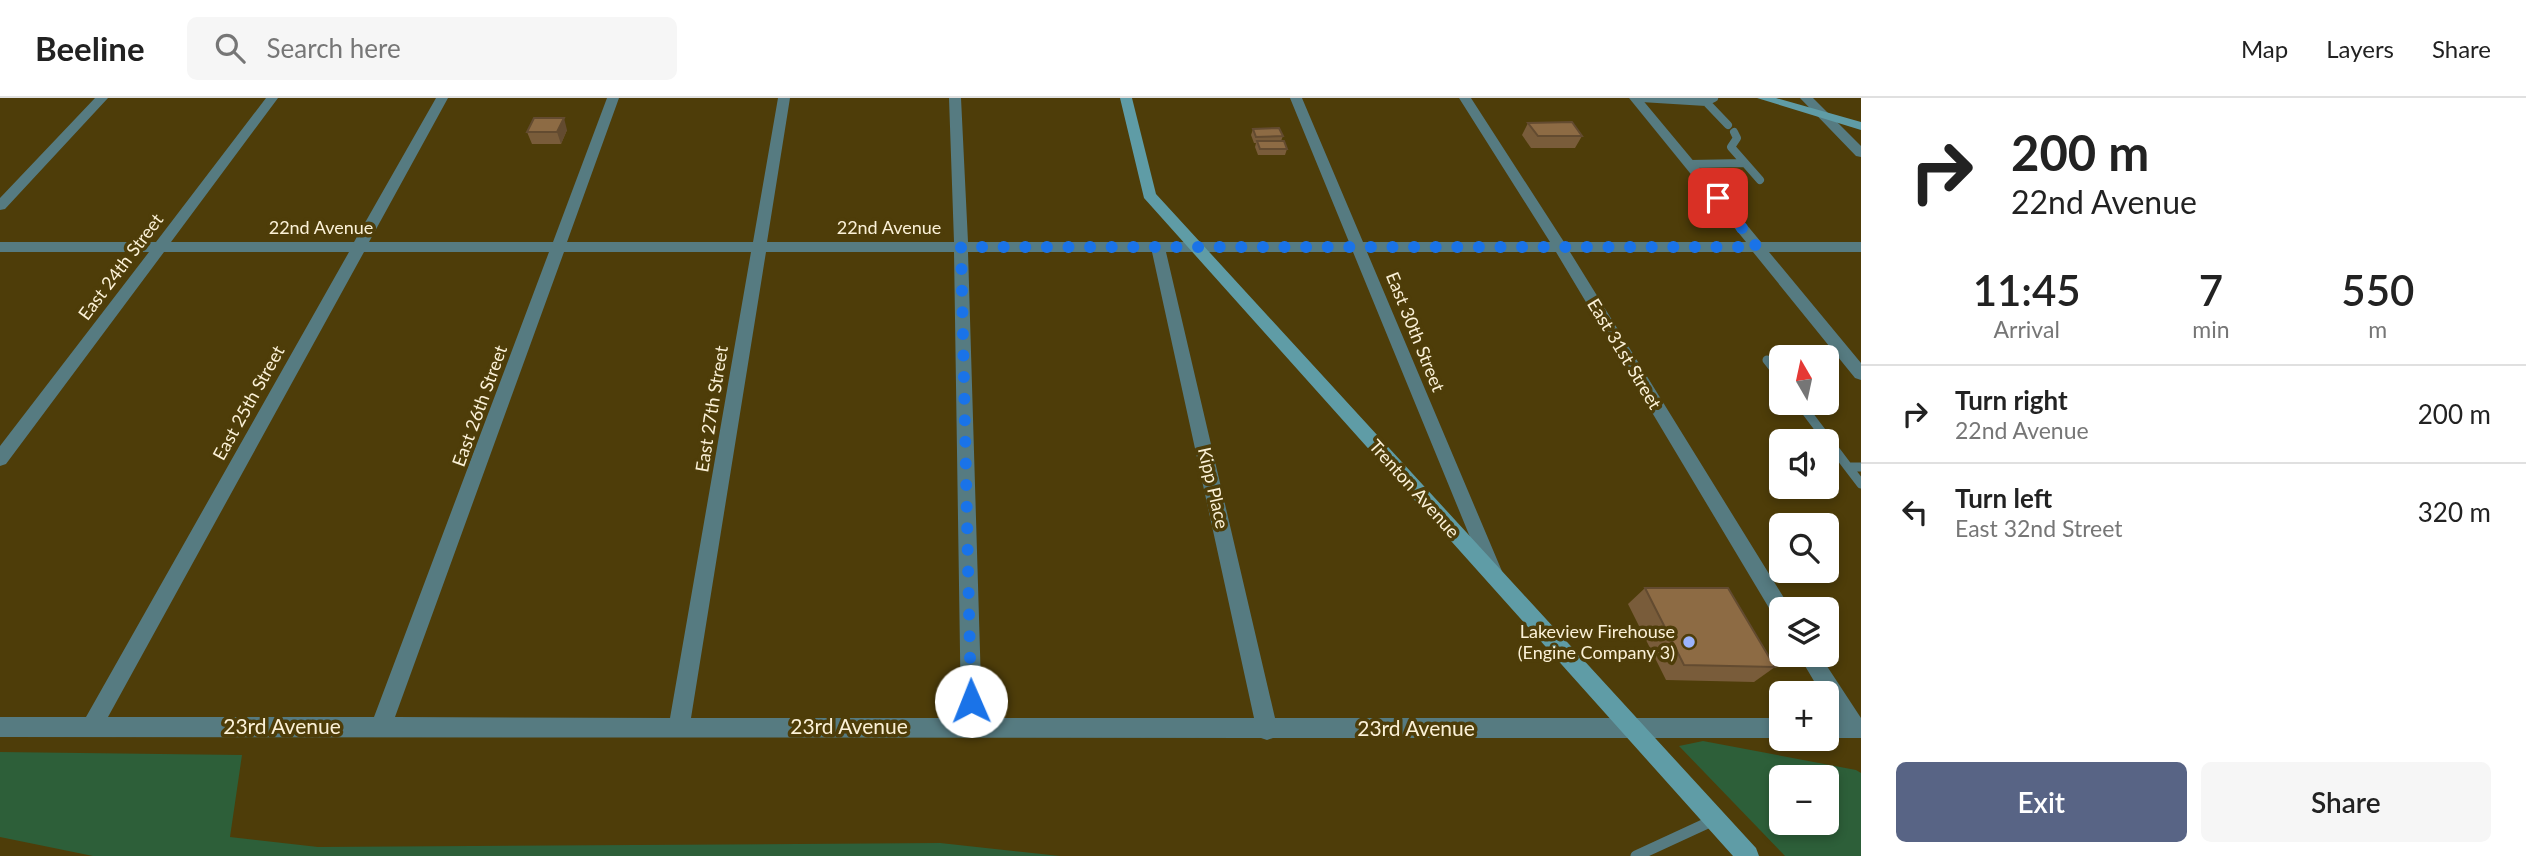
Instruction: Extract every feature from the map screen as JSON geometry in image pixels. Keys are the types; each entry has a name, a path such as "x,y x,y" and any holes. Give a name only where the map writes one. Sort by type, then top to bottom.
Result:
{"street":[{"path":"0,206 102,98"},
{"name":"East 24th Street","path":"0,459 272,98"},
{"name":"East 25th Street","path":"91,727 442,98"},
{"name":"East 26th Street","path":"381,727 613,98"},
{"name":"East 27th Street","path":"679,727 784,98"},
{"path":"955,98 972,727"},
{"name":"Trenton Avenue","path":"1126,98 1149,195 1748,856"},
{"name":"East 30th Street","path":"1296,98 1497,581"},
{"name":"East 31st Street","path":"1465,98 1560,247 1773,597"},
{"path":"1638,98 1861,374"},
{"path":"1763,98 1861,126"},
{"path":"1806,98 1861,153"},
{"name":"22nd Avenue","path":"0,247 1861,247"},
{"name":"Kipp Place","path":"1158,247 1267,730"},
{"path":"1817,667 1858,728"},
{"name":"23rd Avenue","path":"0,727 1769,729"},
{"path":"1839,728 1858,728"}],"lane":[{"path":"1638,98 1710,100 1728,125"},
{"path":"1734,132 1737,138 1731,147 1760,180"},
{"path":"1689,164 1744,163"},
{"path":"1809,415 1861,484"},
{"path":"1848,467 1861,467"},
{"path":"1636,856 1715,820"}],"green space":[{"path":"1703,741 1830,765 1769,765 1769,835 1839,835 1839,767 1861,773 1861,856 1785,856 1679,746"},
{"path":"0,752 242,755 230,837 318,847 940,843 1060,856 93,856 0,837"}],"building":[{"path":"534,118 564,118 557,132 527,132"},
{"path":"1572,122 1582,136 1538,136 1528,123"},
{"path":"1279,128 1283,136 1256,137 1253,129"},
{"path":"1257,141 1284,141 1287,149 1260,149"},
{"path":"1645,588 1728,588 1769,657 1769,667 1684,665"}],"place":[{"name":"Lakeview Firehouse (Engine Company 3)","path":"1689,642"}],"route":[{"path":"971,701 961,247 1757,247 1718,198"}]}
